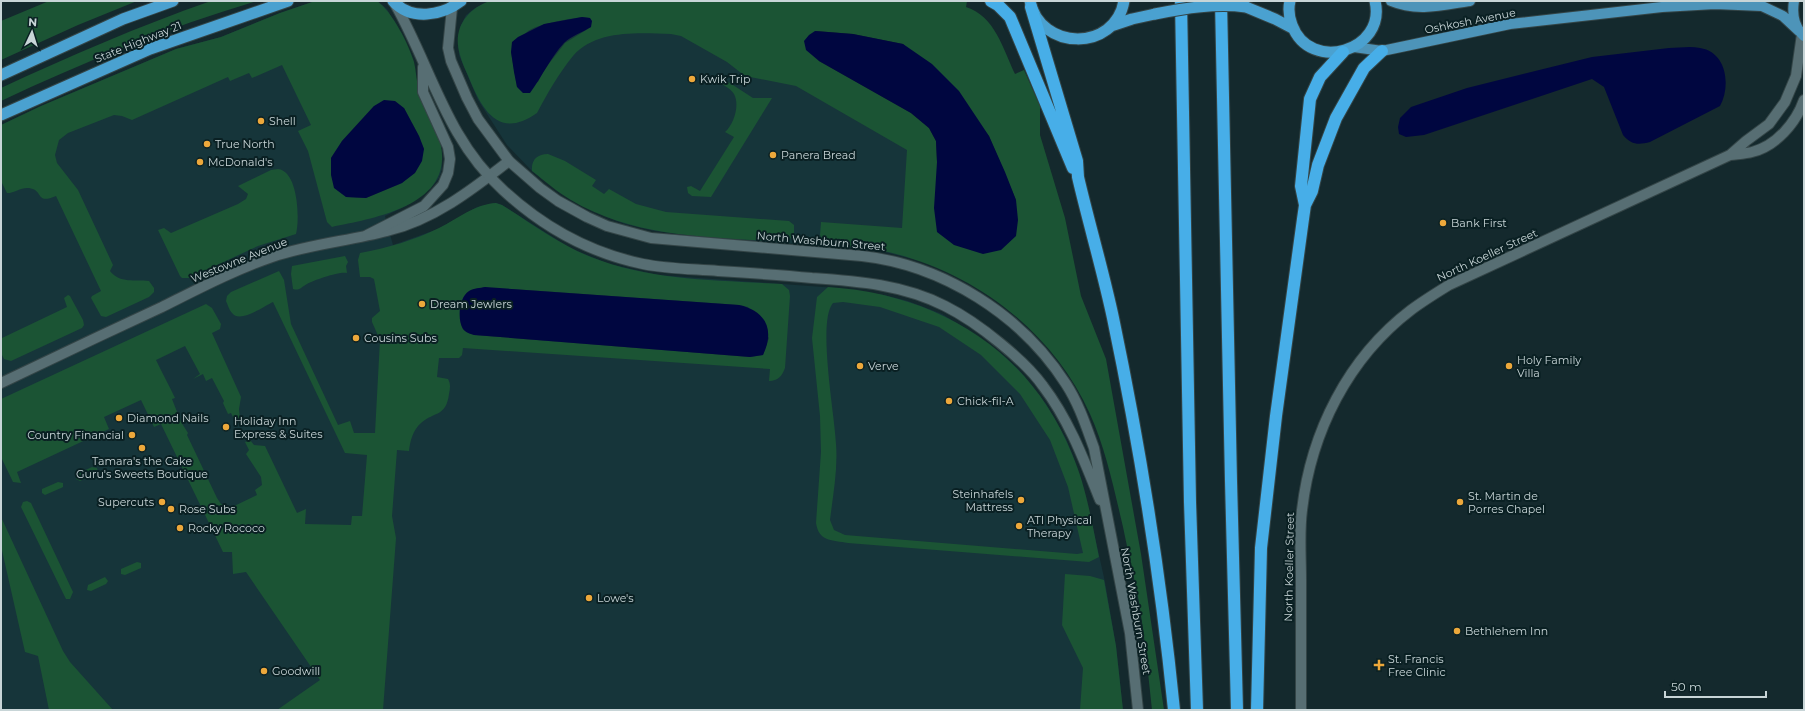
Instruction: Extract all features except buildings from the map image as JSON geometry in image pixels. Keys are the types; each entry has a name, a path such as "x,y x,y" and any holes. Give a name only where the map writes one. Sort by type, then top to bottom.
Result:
{"highway":[{"path":"1,75 123,19 173,1"},
{"name":"State Highway 21","path":"1,115 150,49 288,1"},
{"path":"394,2 408,11 423,14 438,13 452,8 461,1"},
{"path":"991,1 998,5 1010,17 1070,163 1078,177"},
{"path":"1031,4 1038,20 1047,30 1059,36 1073,40 1087,39 1100,34 1111,26 1118,17 1124,1"},
{"path":"1181,1 1190,494 1197,710"},
{"path":"1221,1 1237,710"},
{"path":"1290,1 1289,18 1299,37 1313,48 1326,52 1348,50"},
{"path":"1305,205 1301,186 1310,100 1320,77 1348,50 1363,40 1371,30 1376,18 1375,1"},
{"path":"1031,4 1077,161 1078,177 1112,317 1128,397 1167,642 1174,710"},
{"path":"1111,26 1155,14 1197,7 1234,5 1246,6 1276,19 1294,29"},
{"path":"1257,710 1261,548 1276,410 1305,205 1312,191 1318,165 1336,118 1364,68 1382,51"}],"main road":[{"name":"Oshkosh Avenue","path":"1391,1 1414,7 1426,7 1470,1"},
{"path":"1794,1 1792,10 1794,21 1802,33"},
{"name":"Oshkosh Avenue","path":"1348,50 1382,51 1510,24 1662,7 1715,4 1762,6 1783,16 1802,33"}],"street":[{"path":"394,2 408,27 442,105 459,137 473,158 489,176"},
{"path":"452,8 447,39 451,61 467,98 478,118 509,161"},
{"name":"North Koeller Street","path":"1301,710 1300,531 1304,491 1311,462 1327,414 1359,362 1375,344 1410,311 1449,285 1730,155 1769,124 1787,97 1796,76 1802,33"},
{"path":"367,235 424,206 443,185 448,174 450,159 448,147 423,92 423,63"},
{"path":"1787,97 1804,103"},
{"name":"North Koeller Street","path":"1730,155 1753,152 1773,141 1789,128 1804,103"},
{"name":"Westowne Avenue","path":"1,383 213,282 265,260 303,248 388,231 412,224 464,195 509,161"},
{"name":"North Washburn Street","path":"509,161 540,188 558,201 586,217 627,232 651,238 669,240 879,258 920,268 938,276 979,298 1004,317 1029,339 1052,364 1067,385 1084,419 1094,448 1130,633 1138,710"},
{"name":"North Washburn Street","path":"489,176 521,205 554,228 586,246 627,260 662,267 871,283 918,295 945,306 987,332 1027,366 1042,384 1056,403 1073,435 1107,516"}],"shaded area":[{"path":"315,1 377,1 387,9 411,55 420,95 441,143 442,169 439,178 430,189 406,206 385,216 393,245 438,229 477,207 496,203 502,205 570,248 609,264 658,275 836,288 884,295 908,301 942,314 968,330 1004,356 1019,370 1046,404 1066,439 1073,456 1091,519 1105,582 1116,646 1123,710 1,710 1,125 41,106 176,49 221,37 280,13"},
{"path":"490,1 721,1 927,141 921,261 877,250 704,237 655,231 625,224 571,200 532,171 507,145 478,100 459,55 458,38 460,27 466,15 475,8"},
{"path":"582,17 590,18 592,21 591,27 564,43 554,55 530,93 523,93 517,87 511,52 512,42 518,37 544,24"},
{"path":"815,31 853,34 903,44 932,64 959,91 989,136 1016,200 1018,220 1016,236 1001,250 983,254 954,245 937,232 934,208 937,162 936,141 929,128 911,113 819,61 806,50 804,41"},
{"path":"1696,47 1709,51 1716,56 1724,71 1726,80 1725,89 1720,106 1650,142 1642,144 1635,143 1629,141 1623,135 1604,87 1592,79 1424,135 1406,137 1399,134 1398,127 1400,118 1411,107 1467,88 1592,57 1669,48"},
{"path":"384,100 395,101 404,108 419,136 424,149 422,161 415,173 402,183 366,198 346,197 334,188 331,175 331,158 342,141 374,106"},
{"path":"485,287 739,305 756,312 762,317 768,330 767,346 763,355 750,357 474,335 465,331 461,325 461,303 469,291"}],"green space":[{"path":"49,1 137,1 78,25 1,60 1,21"},
{"path":"211,1 257,1 192,22 127,46 1,101 1,88 105,42"},
{"path":"315,1 377,1 383,6 394,20 408,47 414,62 420,93 438,135 442,163 436,181 424,194 408,205 390,213 332,227 327,222 308,151 298,131 311,125 282,65 252,78 249,73 230,81 228,77 132,120 114,115 68,133 59,140 55,155 57,163 78,190 113,265 110,271 118,278 149,281 154,288 154,292 149,297 106,317 101,316 91,298 101,291 56,196 45,199 42,198 37,191 29,188 23,188 7,193 1,181 1,125 41,106 176,49 221,37 280,13","holes":["374,106 404,108 419,136 424,149 402,183 366,198 346,197 331,158 342,141"]},
{"path":"490,1 967,1 966,7 976,11 984,18 997,34 1015,74 1024,70 1040,106 1040,135 1065,218 1081,296 1106,359 1141,554 1164,710 1152,710 1139,602 1113,484 1105,456 1090,414 1074,383 1054,355 1030,330 1004,307 975,287 945,271 912,259 879,250 825,245 820,235 821,222 902,228 907,150 796,86 745,76 727,62 681,36 671,34 619,34 594,41 583,47 573,56 563,69 537,113 524,121 512,123 502,122 494,118 480,101 463,64 458,46 458,37 463,22 474,9","holes":["582,17 590,18 591,27 565,43 544,70 538,82 517,87 511,52 525,34 531,29 545,24","816,31 853,34 903,44 989,136 1016,200 937,162 936,141 929,128 911,113 819,61"]},
{"path":"719,76 753,98 772,98 711,197 692,196 688,193 687,187 691,186 700,191 734,137 725,132 731,124 735,114 736,98 726,86 716,81"},
{"path":"544,154 548,154 565,161 596,180 592,186 604,194 609,189 636,204 666,212 789,221 794,225 794,233 788,242 732,239 676,234 622,222 596,213 571,200 532,171 536,158"},
{"path":"278,169 285,172 294,186 298,218 296,234 258,246 189,278 182,278 158,230 164,228 171,233 238,204 246,199 248,194 238,186 271,170"},
{"path":"496,203 502,205 567,246 591,257 614,265 637,271 685,278 782,284 789,290 790,296 785,368 779,378 769,381 770,369 463,348 462,355 459,358 439,358 437,377 448,379 450,390 448,401 443,410 426,419 418,426 412,436 409,451 397,450 392,516 396,538 383,710 277,710 320,680 246,572 233,574 232,552 223,552 161,424 154,427 141,400 104,417 109,429 17,472 21,483 13,482 1,457 1,399 206,304 212,308 221,324 220,329 212,333 241,397 239,409 240,419 235,421 231,413 228,414 223,403 224,401 212,378 206,381 203,374 193,379 200,374 185,346 156,360 175,398 172,399 181,422 188,433 187,435 217,498 221,504 225,505 228,509 257,495 255,490 262,485 261,477 246,454 249,450 245,442 250,440 254,445 265,446 297,513 306,509 305,524 351,525 352,516 362,516 367,455 345,453 273,302 252,313 236,316 229,309 226,301 227,296 231,292 279,271 284,280 291,324 338,425 350,421 354,433 375,433 380,340 372,322 372,318 380,311 374,279 370,277 360,277 358,260 360,253 411,240 439,228 466,212 488,204","holes":["512,289 739,305 748,307 769,338 763,355 750,357 474,335 463,329 460,319 461,303"]},
{"path":"345,256 348,262 346,266 347,273 327,276 310,282 299,289 293,289 291,274 292,266"},
{"path":"828,287 868,292 907,301 942,315 976,334 1005,357 1032,385 1054,417 1072,454 1085,492 1099,557 1089,562 848,543 823,537 820,534 816,523 821,452 820,416 812,338 817,297","holes":["843,302 880,307 939,327 981,355 1020,394 1050,440 1068,487 1083,553 1077,554 845,535 834,530 830,520 835,482 836,453 828,370 828,313 833,303"]},
{"path":"68,295 70,296 83,320 84,325 82,328 11,361 4,359 1,353 1,337 2,338 67,307 64,298"},
{"path":"92,467 97,468 98,472 80,481 76,479 77,474"},
{"path":"58,482 63,483 63,487 45,495 42,493 42,489"},
{"path":"27,501 31,503 73,592 70,599 66,599 21,507 23,502"},
{"path":"1,517 63,651 70,662 113,710 49,710 38,656 25,652 1,546"},
{"path":"137,562 141,563 141,568 125,575 121,574 121,569"},
{"path":"1065,574 1090,576 1104,580 1116,646 1123,710 1080,710 1083,668 1062,625"},
{"path":"105,577 108,581 106,584 91,591 87,590 88,585"}],"place":[{"name":"Kwik Trip","path":"692,79"},
{"name":"Shell","path":"261,121"},
{"name":"True North","path":"207,144"},
{"name":"Panera Bread","path":"773,155"},
{"name":"McDonald's","path":"200,162"},
{"name":"Bank First","path":"1443,223"},
{"name":"Dream Jewlers","path":"422,304"},
{"name":"Cousins Subs","path":"356,338"},
{"name":"Verve","path":"860,366"},
{"name":"Holy Family Villa","path":"1509,366"},
{"name":"Chick-fil-A","path":"949,401"},
{"name":"Diamond Nails","path":"119,418"},
{"name":"Holiday Inn Express & Suites","path":"226,427"},
{"name":"Country Financial","path":"132,435"},
{"name":"Tamara's the Cake Guru's Sweets Boutique","path":"142,448"},
{"name":"Steinhafels Mattress","path":"1021,500"},
{"name":"Supercuts","path":"162,502"},
{"name":"St. Martin de Porres Chapel","path":"1460,502"},
{"name":"Rose Subs","path":"171,509"},
{"name":"ATI Physical Therapy","path":"1019,526"},
{"name":"Rocky Rococo","path":"180,528"},
{"name":"Lowe's","path":"589,598"},
{"name":"Bethlehem Inn","path":"1457,631"},
{"name":"St. Francis Free Clinic","path":"1379,665"},
{"name":"Goodwill","path":"264,671"}]}
